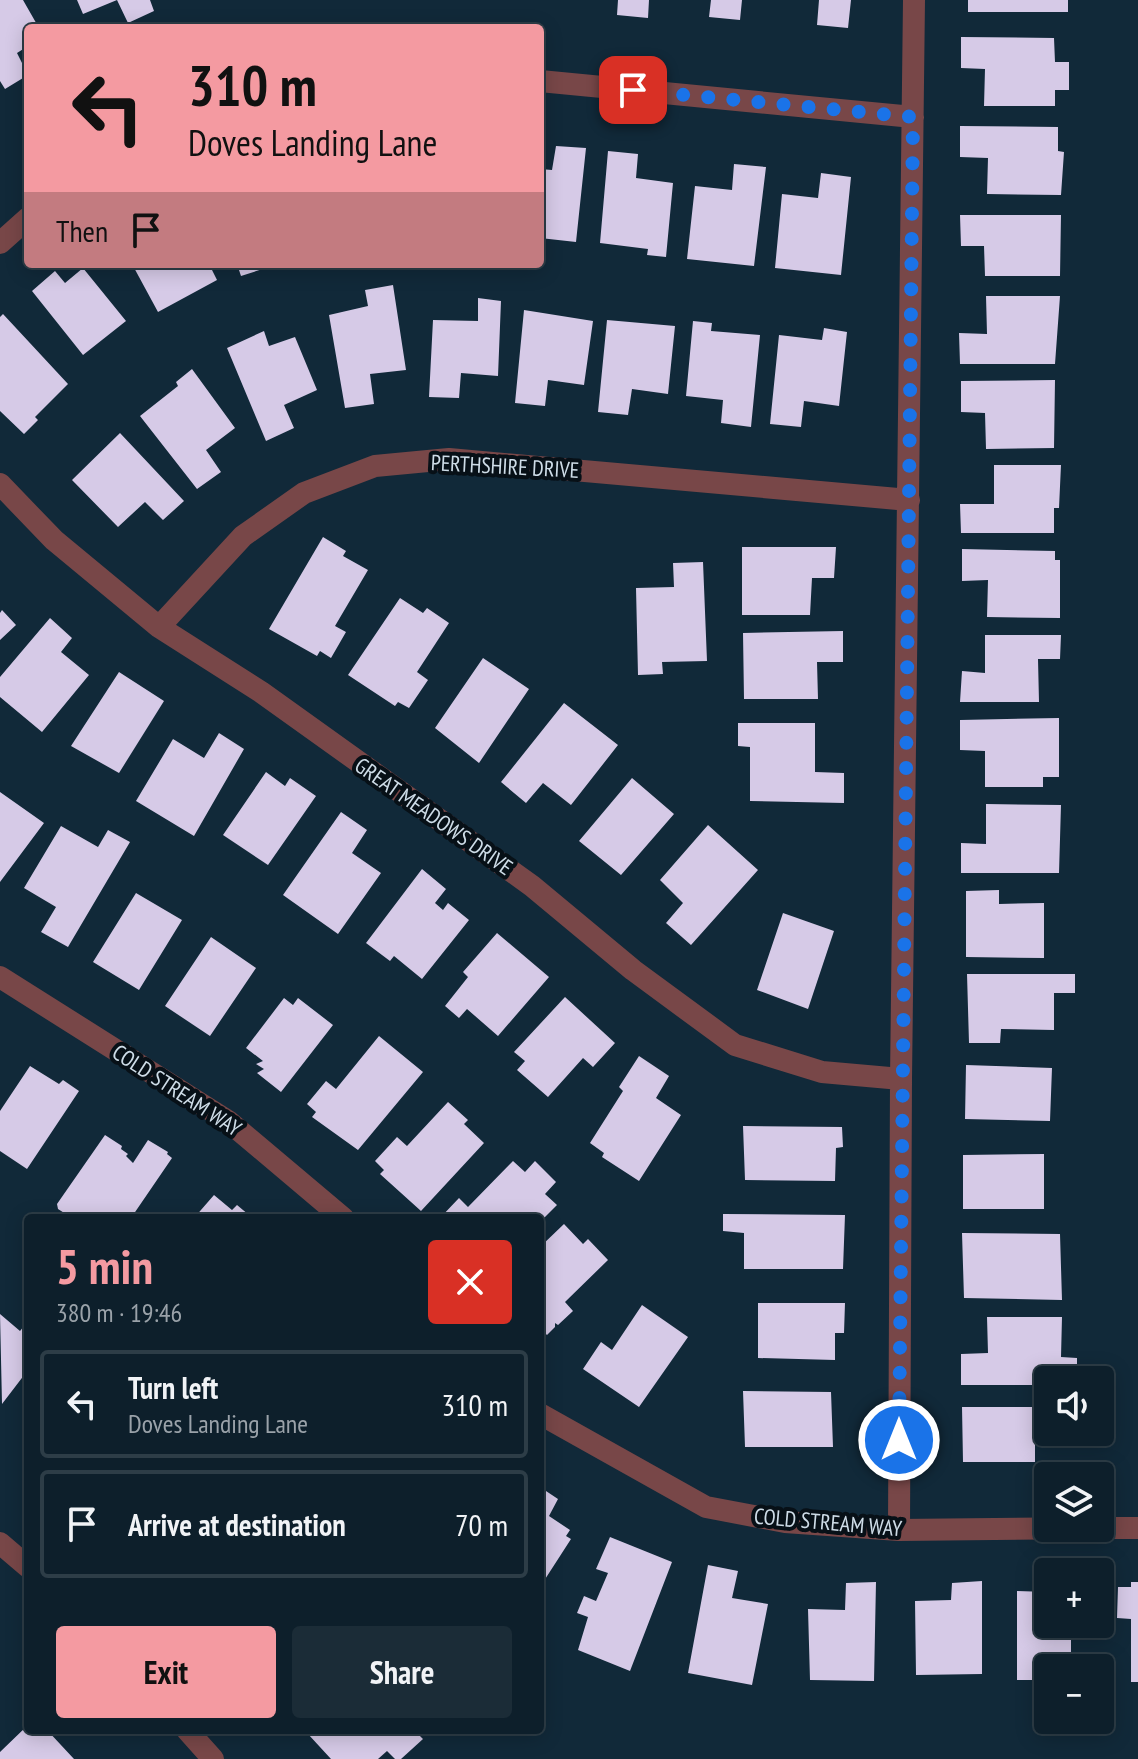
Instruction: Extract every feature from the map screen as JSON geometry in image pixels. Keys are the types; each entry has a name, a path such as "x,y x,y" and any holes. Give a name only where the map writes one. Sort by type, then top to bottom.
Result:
{"street":[{"path":"899,1530 901,1079 914,0"},
{"path":"544,81 913,117"},
{"path":"0,243 24,222"},
{"name":"PERTHSHIRE DRIVE","path":"159,627 243,536 304,493 375,466 449,459 909,500"},
{"name":"GREAT MEADOWS DRIVE","path":"0,484 54,540 159,627 261,692 532,886 633,970 735,1045 822,1072 901,1079"},
{"name":"COLD STREAM WAY","path":"0,977 228,1121 338,1214"},
{"name":"COLD STREAM WAY","path":"544,1416 706,1507 785,1522 899,1530 1034,1529"},
{"path":"1114,1528 1138,1528"},
{"path":"0,1543 24,1564"},
{"path":"191,1734 213,1759"}],"building":[{"path":"0,0 23,0 37,24 24,24 24,49 17,53 24,67 24,77 5,89 0,81"},
{"path":"77,0 117,0 83,14"},
{"path":"117,0 150,0 154,11 128,23"},
{"path":"618,0 649,0 648,18 617,15"},
{"path":"711,0 742,0 740,20 709,17"},
{"path":"819,0 851,0 848,28 817,25"},
{"path":"968,0 1068,0 1068,12 968,12"},
{"path":"961,37 1054,38 1055,62 1069,62 1069,90 1055,90 1055,106 984,106 985,69 961,68"},
{"path":"960,126 1058,127 1058,151 1064,152 1061,195 987,194 988,158 960,157"},
{"path":"556,146 586,148 576,242 544,238 544,169 552,170"},
{"path":"608,151 638,154 636,178 673,183 666,257 647,255 648,249 600,243"},
{"path":"734,164 766,167 754,266 687,259 695,186 732,190"},
{"path":"821,173 851,177 841,275 775,268 782,194 818,198"},
{"path":"960,215 1061,215 1060,276 985,276 984,246 961,246"},
{"path":"83,268 126,321 83,355 32,291 55,271 65,283"},
{"path":"134,268 211,268 217,280 158,312"},
{"path":"238,268 266,268 241,276"},
{"path":"393,285 406,370 370,374 374,404 345,408 329,315 368,306 365,290"},
{"path":"986,296 1060,296 1055,364 960,364 959,333 987,334"},
{"path":"478,298 501,301 498,376 461,373 459,398 429,397 433,320 478,321"},
{"path":"524,310 593,321 584,385 548,380 545,406 515,403"},
{"path":"3,314 68,384 35,417 38,420 24,434 0,411 0,317"},
{"path":"607,320 675,326 668,394 632,389 628,415 598,412"},
{"path":"693,321 712,323 711,331 760,335 751,427 721,423 723,400 686,396"},
{"path":"824,328 847,332 839,406 804,401 801,427 770,424 779,335 822,340"},
{"path":"264,331 269,346 295,337 317,390 284,405 294,428 266,441 227,348"},
{"path":"192,369 235,428 206,450 221,472 197,489 140,416 178,386 176,382"},
{"path":"1055,380 1054,448 986,449 985,413 961,412 961,381"},
{"path":"120,433 184,501 163,520 145,502 118,527 72,480"},
{"path":"994,465 1061,465 1059,508 1054,508 1054,533 961,533 960,504 994,504"},
{"path":"323,537 346,551 343,556 368,570 335,626 346,632 331,658 320,651 317,656 269,629"},
{"path":"742,547 836,547 834,578 812,578 810,615 742,615"},
{"path":"962,549 1055,551 1055,560 1060,560 1060,618 987,617 988,580 962,581"},
{"path":"703,562 707,661 662,662 663,674 638,675 636,588 674,587 673,563"},
{"path":"400,598 423,613 427,608 449,623 417,672 428,680 409,708 398,702 395,706 348,675"},
{"path":"2,610 16,625 0,640 0,613"},
{"path":"50,618 72,638 61,652 89,675 42,732 0,697 0,677"},
{"path":"843,631 843,662 817,662 818,699 744,699 743,633"},
{"path":"985,635 1061,635 1060,659 1038,659 1039,702 960,702 962,671 985,673"},
{"path":"483,658 529,689 479,763 435,728"},
{"path":"119,672 164,701 119,773 71,746"},
{"path":"564,703 618,745 571,805 543,783 526,803 501,782"},
{"path":"1059,718 1059,777 1043,777 1043,787 985,787 985,751 960,750 960,720"},
{"path":"738,723 815,723 815,772 844,773 844,803 750,801 750,747 738,746"},
{"path":"219,733 244,749 194,836 136,801 173,739 204,758"},
{"path":"266,772 285,786 290,778 316,796 268,865 223,835"},
{"path":"632,778 674,814 621,875 579,841"},
{"path":"0,792 44,823 0,882"},
{"path":"986,804 1061,805 1059,873 961,873 961,843 986,844"},
{"path":"341,812 367,830 352,853 381,873 338,934 283,895"},
{"path":"708,825 758,870 691,945 666,923 683,903 660,880"},
{"path":"61,826 98,847 108,830 130,842 68,947 41,932 56,907 24,888"},
{"path":"422,869 446,889 435,903 443,910 448,903 469,920 422,979 394,956 390,961 366,943"},
{"path":"999,890 999,904 1044,903 1044,958 966,957 966,891"},
{"path":"136,893 182,920 139,990 93,962"},
{"path":"783,913 834,931 808,1009 757,990"},
{"path":"497,933 549,977 498,1036 467,1009 459,1018 445,1006 468,977 463,972"},
{"path":"211,937 256,968 210,1036 165,1006"},
{"path":"967,974 1075,974 1075,993 1054,993 1054,1030 1001,1029 1000,1043 969,1043"},
{"path":"565,997 615,1043 593,1067 583,1058 548,1097 517,1070 525,1061 514,1052"},
{"path":"284,998 293,1005 298,998 333,1025 281,1092 257,1073 264,1069 256,1064 263,1061 246,1048"},
{"path":"379,1036 423,1072 358,1150 312,1117 316,1112 307,1104 326,1081 336,1089"},
{"path":"639,1056 669,1076 656,1098 681,1115 639,1181 602,1157 604,1153 590,1143 623,1091 619,1087"},
{"path":"966,1065 1052,1068 1050,1121 965,1119"},
{"path":"30,1066 59,1084 63,1080 79,1091 27,1169 0,1151 0,1111"},
{"path":"448,1102 468,1120 464,1124 484,1143 421,1211 380,1174 384,1170 375,1161 397,1137 407,1146"},
{"path":"743,1126 842,1127 843,1147 836,1148 835,1181 745,1180"},
{"path":"105,1135 122,1146 121,1149 133,1163 148,1140 172,1158 134,1214 66,1214 58,1209 57,1204"},
{"path":"1044,1154 1044,1209 963,1209 963,1155"},
{"path":"513,1161 525,1172 535,1161 556,1182 545,1194 557,1205 544,1218 544,1214 444,1214 459,1198 468,1207"},
{"path":"214,1195 232,1210 237,1205 248,1214 197,1214"},
{"path":"723,1214 845,1215 843,1269 744,1269 744,1233 723,1231"},
{"path":"564,1224 583,1244 588,1239 608,1260 565,1302 573,1311 558,1325 555,1323 547,1335 544,1332 544,1243"},
{"path":"962,1233 1060,1234 1062,1300 964,1298"},
{"path":"758,1303 845,1303 844,1333 835,1333 835,1360 758,1358"},
{"path":"642,1305 688,1337 639,1407 583,1369 601,1342 612,1350"},
{"path":"0,1314 20,1331 24,1326 24,1375 2,1404"},
{"path":"987,1317 1062,1317 1061,1357 1077,1358 1077,1366 1034,1366 1034,1385 961,1385 961,1354 988,1353"},
{"path":"743,1391 831,1392 833,1447 745,1447"},
{"path":"962,1407 1034,1407 1035,1462 963,1462"},
{"path":"544,1490 558,1499 549,1516 570,1530 566,1536 571,1539 544,1581"},
{"path":"610,1537 672,1562 630,1671 578,1650 588,1617 577,1613 584,1596 596,1601 608,1573 596,1569"},
{"path":"708,1565 738,1571 732,1598 768,1604 752,1685 688,1673"},
{"path":"982,1581 982,1674 916,1675 915,1601 951,1600 952,1583"},
{"path":"876,1582 874,1681 810,1680 808,1609 845,1610 846,1583"},
{"path":"1131,1582 1138,1582 1138,1682 1131,1682 1131,1619 1117,1618 1118,1587 1131,1587"},
{"path":"1017,1591 1034,1592 1034,1638 1071,1638 1071,1654 1034,1654 1034,1680 1017,1680"},
{"path":"24,1729 24,1734 51,1734 74,1759 0,1759 0,1752"},
{"path":"308,1734 418,1734 423,1739 401,1759 395,1759 387,1751 378,1759 331,1759"}],"route":[{"path":"633,90 913,117 899,1440"}]}
